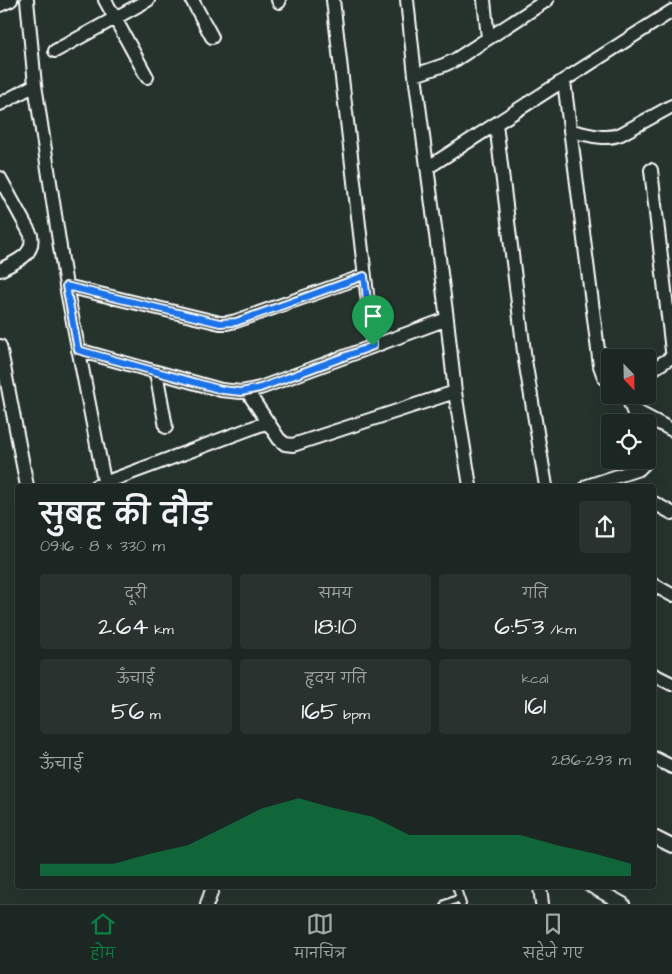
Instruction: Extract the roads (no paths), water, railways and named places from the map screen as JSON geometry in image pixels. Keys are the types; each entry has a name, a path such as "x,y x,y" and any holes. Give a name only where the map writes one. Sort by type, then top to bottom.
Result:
{"street":[{"path":"0,5 11,0"},
{"path":"27,0 35,85 66,286 102,484"},
{"path":"105,0 147,77"},
{"path":"55,51 148,0"},
{"path":"192,0 212,37"},
{"path":"333,0 373,346"},
{"path":"407,0 455,392 470,484"},
{"path":"484,0 488,38"},
{"path":"416,75 455,60 547,0"},
{"path":"427,168 672,12"},
{"path":"564,81 601,369"},
{"path":"0,104 35,85"},
{"path":"570,130 612,138 672,106"},
{"path":"496,124 525,360 546,484"},
{"path":"651,170 672,351"},
{"path":"0,178 31,235 32,242 30,250 26,254 0,270"},
{"path":"658,236 672,235"},
{"path":"66,286 220,323 227,323 236,322 364,276"},
{"path":"78,350 222,390 247,391 260,388 447,319"},
{"path":"0,346 26,484"},
{"path":"656,367 672,358"},
{"path":"156,372 166,427"},
{"path":"247,391 279,439 285,444 293,445 455,392"},
{"path":"631,404 634,414"},
{"path":"632,409 672,430"},
{"path":"105,484 268,422"},
{"path":"593,484 639,469"},
{"path":"609,479 619,484"},
{"path":"656,504 672,513"},
{"path":"656,586 672,595"},
{"path":"656,676 672,684"},
{"path":"656,759 672,767"},
{"path":"656,838 672,846"},
{"path":"207,904 212,889"},
{"path":"540,889 542,904"},
{"path":"595,889 611,901 623,904"}],"lane":[{"path":"445,904 461,901 457,889"}]}
